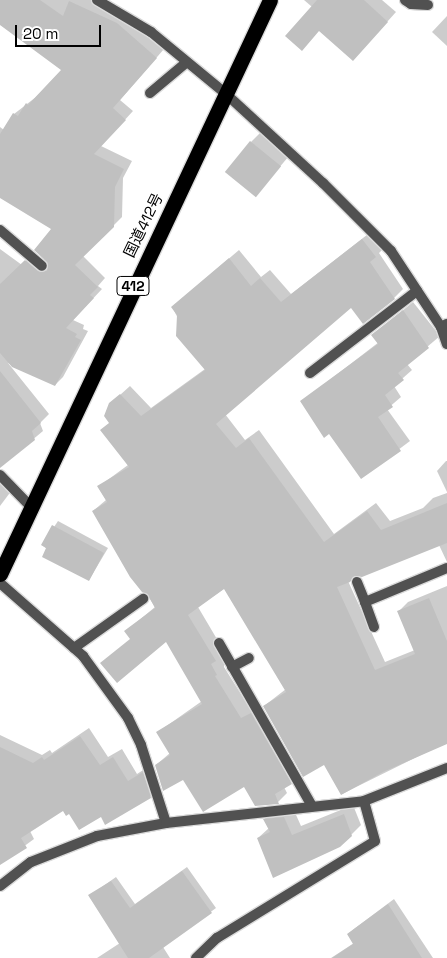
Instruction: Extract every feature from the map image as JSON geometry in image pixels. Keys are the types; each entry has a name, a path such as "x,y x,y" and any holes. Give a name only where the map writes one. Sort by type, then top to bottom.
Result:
{"highway":[{"name":"国道412号","path":"0,574 270,0"}],"street":[{"path":"97,0 151,32 225,93 391,251 417,291 444,326 447,344"},
{"path":"405,0 411,4 428,5"},
{"path":"150,93 186,62"},
{"path":"0,230 42,266"},
{"path":"310,373 417,291"},
{"path":"0,475 31,507"},
{"path":"365,602 447,568"},
{"path":"357,582 374,627"},
{"path":"0,583 74,648 128,718 141,745 166,823"},
{"path":"74,648 143,599"},
{"path":"219,643 312,806"},
{"path":"232,667 249,658"},
{"path":"0,886 31,862 97,836 166,823 364,800 447,768"},
{"path":"196,958 218,938 375,841 364,800"}],"building":[{"path":"0,0 40,0 63,16 69,1 117,23 157,58 113,108 126,120 94,154 124,169 115,187 114,227 75,265 98,287 90,295 94,298 66,328 77,334 75,337 81,340 55,386 12,367 0,353 0,284 25,260 38,271 47,271 48,263 34,250 51,229 0,198 0,134 13,113 18,116 26,103 28,105 61,70 0,25"},
{"path":"317,0 364,0 388,22 353,61 319,31 302,51 285,36"},
{"path":"250,141 281,166 256,197 225,172"},
{"path":"362,239 376,257 370,262 395,299 363,324 351,308 216,424 236,448 249,438 324,542 367,511 381,530 447,503 447,543 362,577 355,576 350,582 337,587 375,670 415,654 397,611 429,598 447,641 447,744 383,772 341,795 324,765 303,777 263,706 286,692 224,589 188,615 216,661 211,664 217,675 215,676 241,718 251,713 292,784 275,794 279,804 255,806 244,787 203,812 183,780 163,791 155,765 170,755 156,732 202,704 166,642 117,683 100,663 130,639 124,631 155,608 148,595 142,592 130,577 92,511 107,502 97,486 129,467 100,430 109,423 104,416 109,403 120,394 141,416 205,370 176,336 177,315 171,307 229,258 251,286 260,278 281,302"},
{"path":"403,310 429,348 398,373 404,380 385,395 393,407 378,417 401,451 361,479 329,434 324,438 300,401 378,344 371,335"},
{"path":"0,371 41,423 32,431 35,440 0,468"},
{"path":"52,525 104,553 89,581 42,557 46,548 41,545"},
{"path":"80,736 100,765 113,757 128,781 143,772 151,798 105,825 101,817 79,830 69,814 66,816 63,811 21,838 27,848 0,865 0,747 33,763 42,757 44,760"},
{"path":"344,814 352,836 340,847 273,878 257,838 270,832 263,819 284,817 292,835"},
{"path":"182,871 212,913 149,958 128,958 88,895 111,881 130,908"},
{"path":"388,904 422,958 332,958 353,944 347,934"}]}
